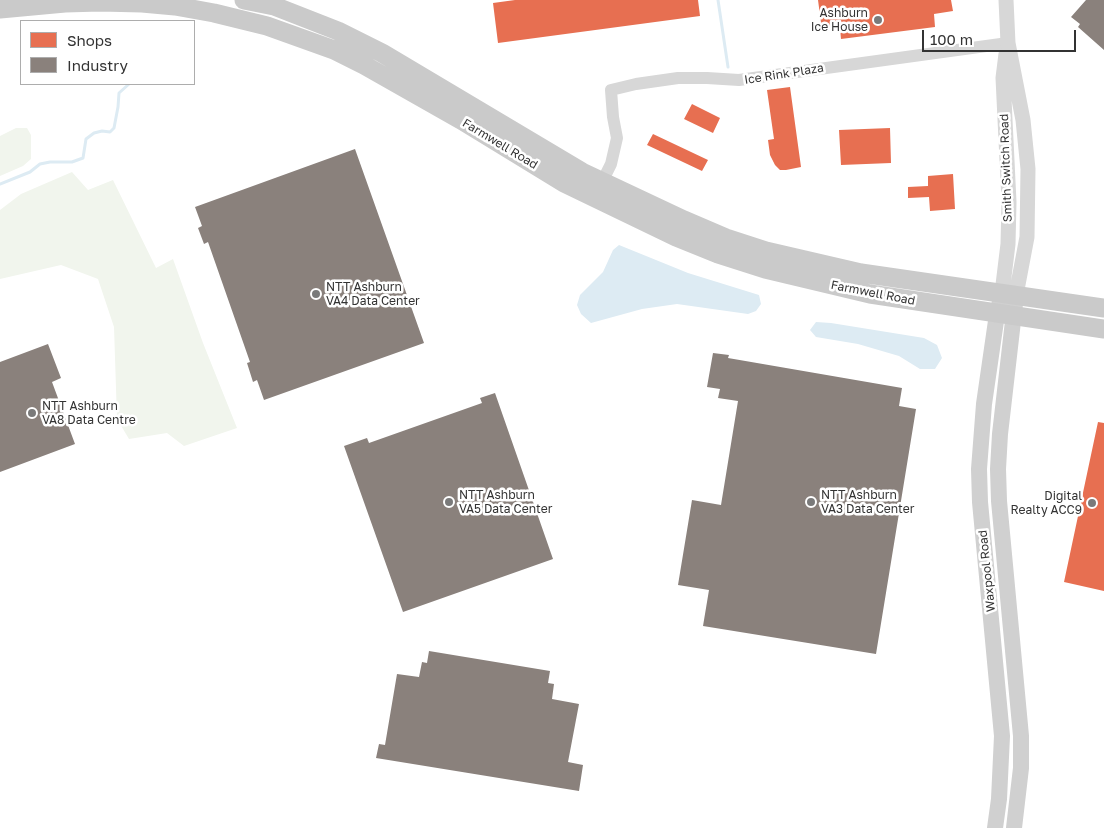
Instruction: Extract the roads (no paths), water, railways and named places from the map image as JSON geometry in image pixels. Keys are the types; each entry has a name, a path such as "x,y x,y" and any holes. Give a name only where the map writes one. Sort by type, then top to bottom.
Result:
{"main road":[{"name":"Farmwell Road","path":"244,0 275,3 382,53 582,172 635,218 676,237 718,254 765,269 870,294 1005,315"},
{"name":"Farmwell Road","path":"0,9 100,2 175,6 267,26 334,50 364,65 461,120 564,183 599,188 726,238 766,251 861,273 1009,294"},
{"path":"1009,294 1104,308"},
{"name":"Waxpool Road","path":"995,828 999,799 1002,736 980,502 979,469 981,432 1009,294"},
{"path":"1005,315 1104,329"},
{"name":"Waxpool Road","path":"1005,315 998,469 999,501 1021,736 1020,776 1014,828"}],"street":[{"name":"Smith Switch Road","path":"1006,0 1008,43 1024,120 1028,169 1027,237 1009,294"},
{"path":"267,26 275,3"},
{"name":"Ice Rink Plaza","path":"599,188 611,164 617,138 611,90 678,78 738,80 1008,43"}],"waterway":[{"path":"718,0 728,67"},
{"path":"0,184 30,172 40,164 72,162 83,158 86,139 94,133 110,132 114,128 119,93 128,85"}],"place":[{"name":"Ashburn Ice House","path":"878,20"},
{"name":"NTT Ashburn VA4 Data Center","path":"316,294"},
{"name":"NTT Ashburn VA8 Data Centre","path":"32,413"},
{"name":"NTT Ashburn VA5 Data Center","path":"449,502"},
{"name":"NTT Ashburn VA3 Data Center","path":"811,502"},
{"name":"Digital Realty ACC9","path":"1092,503"}]}
